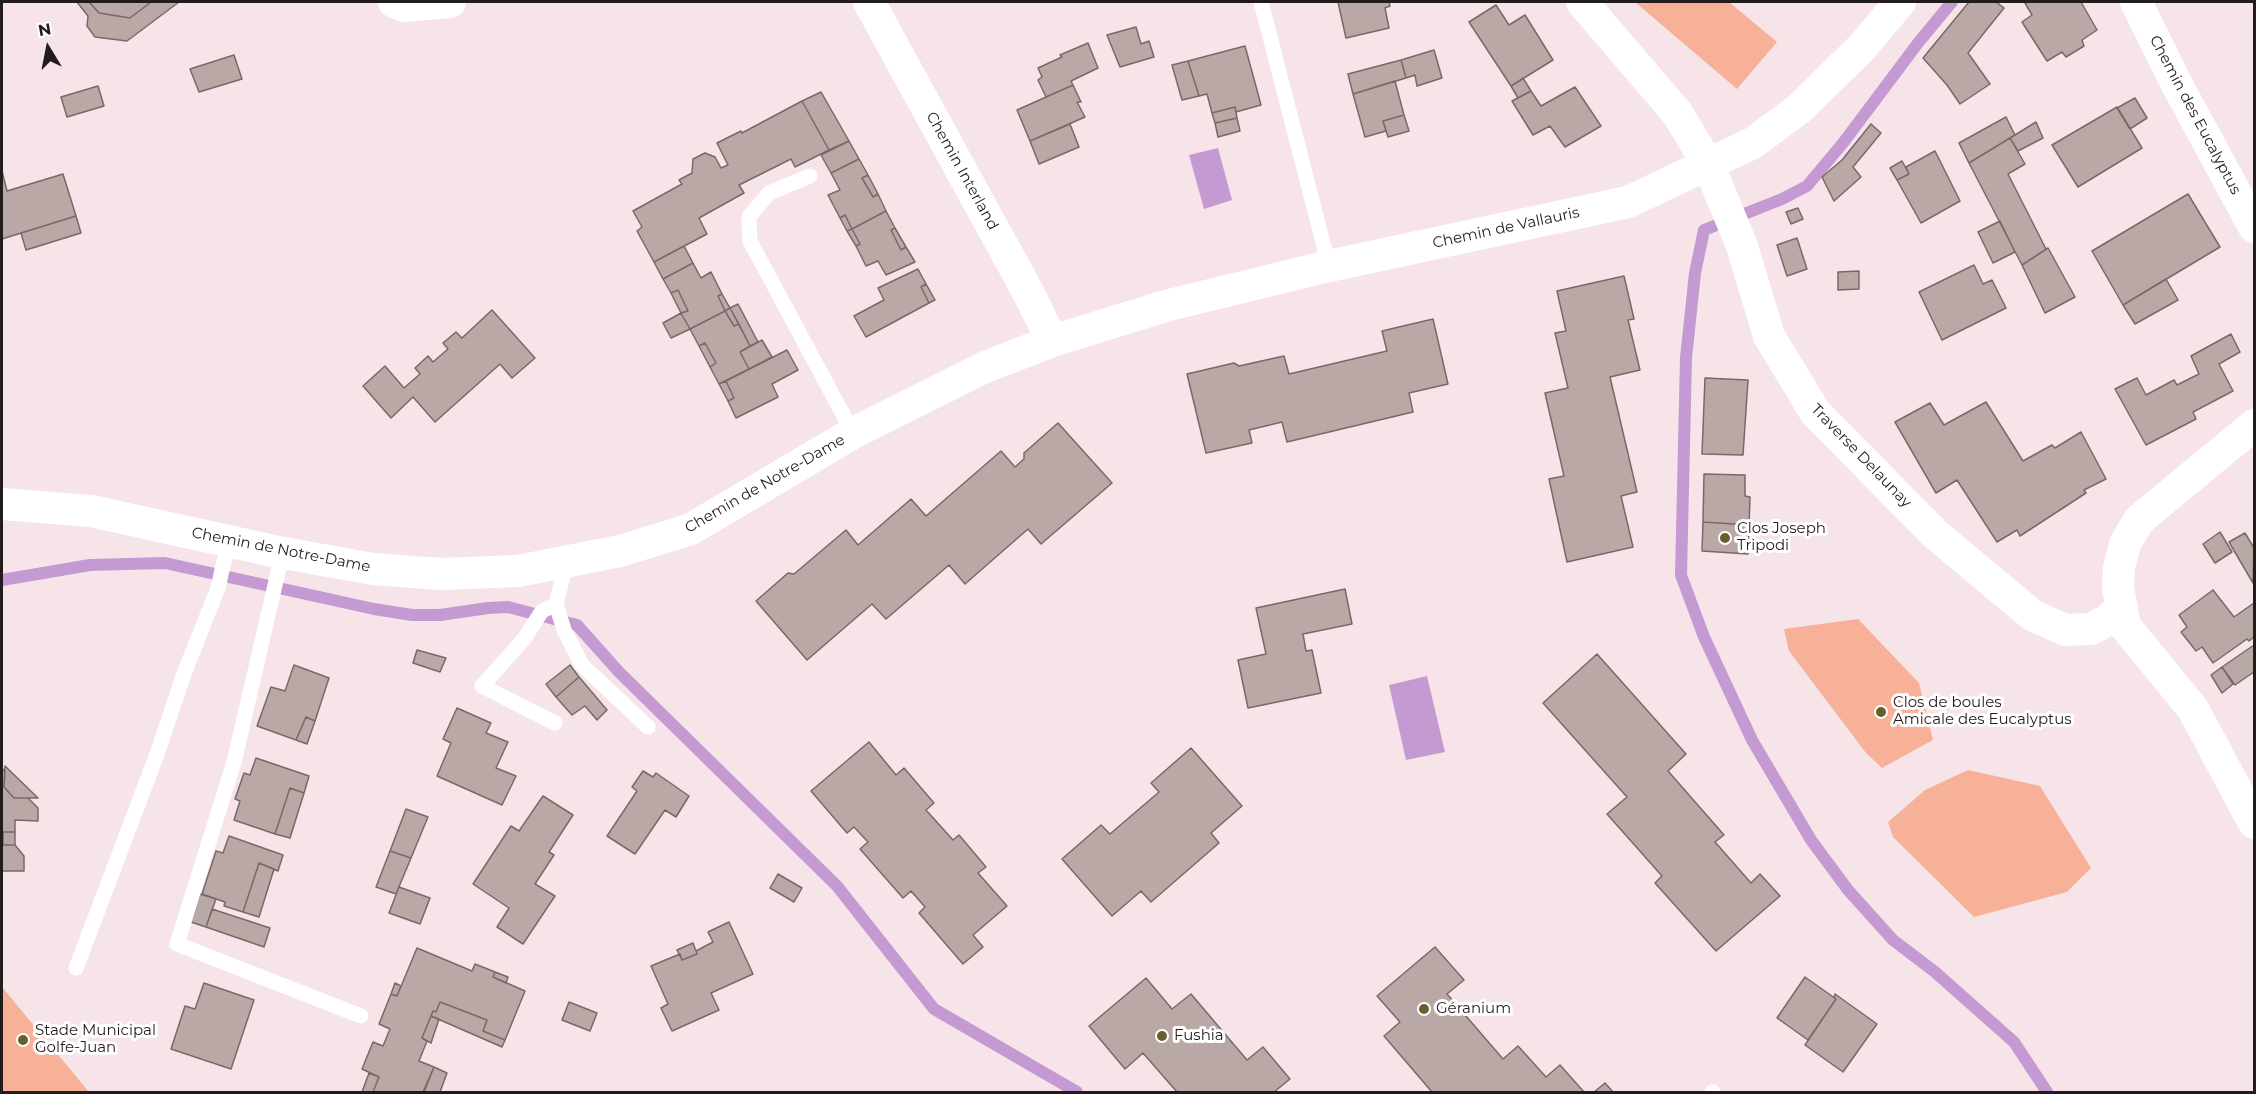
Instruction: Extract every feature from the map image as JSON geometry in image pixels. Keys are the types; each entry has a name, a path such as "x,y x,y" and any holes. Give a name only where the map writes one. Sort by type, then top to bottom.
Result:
{"street":[{"path":"394,2 404,6 450,2"},
{"name":"Chemin Interland","path":"870,2 1029,294 1052,341"},
{"name":"Traverse Delaunay","path":"1582,2 1677,113 1709,166 1742,246 1769,336 1815,412 1934,533 2032,615 2065,630 2091,629 2108,620 2120,608"},
{"name":"Chemin de Vallauris","path":"1052,341 1168,305 1329,266 1628,202 1709,166 1753,143 1800,108 1863,46 1900,2"},
{"name":"Chemin des Eucalyptus","path":"2136,2 2175,81 2254,227"},
{"name":"Chemin de Notre-Dame","path":"2,499 91,511 228,552 279,560 442,574 518,571 620,551 691,529 854,433 983,368 1052,341"},
{"path":"2254,425 2139,520 2125,544 2118,588 2125,627 2193,709 2254,823"}],"lane":[{"path":"1261,2 1329,266"},
{"path":"810,176 769,194 749,217 750,241 854,433"},
{"path":"76,968 156,757 185,671 218,588 228,552"},
{"path":"279,560 234,762 177,944 361,1016"},
{"path":"555,723 482,686 549,608 567,561"},
{"path":"549,608 582,664 648,727"}],"shaded area":[{"path":"1635,2 1729,2 1777,42 1737,89"},
{"path":"1218,148 1232,200 1204,209 1189,155"},
{"name":"Clos de boules Amicale des Eucalyptus","path":"1858,619 1919,683 1933,740 1882,768 1866,753 1789,651 1784,629"},
{"path":"1427,676 1445,752 1406,760 1389,685"},
{"path":"1968,770 2040,786 2091,868 2067,892 1974,917 1893,837 1888,822 1925,790"},
{"name":"Stade Municipal Golfe-Juan","path":"2,987 89,1092 2,1092"}],"building":[{"path":"77,2 89,2 99,13 130,18 151,2 179,2 127,41 95,37 87,26 88,16"},
{"path":"89,2 151,2 130,18 99,13"},
{"path":"1338,2 1389,2 1390,6 1385,8 1389,28 1346,38"},
{"path":"1969,2 1996,2 2004,8 1968,53 1990,84 1960,104 1923,58"},
{"path":"2081,2 2097,30 2082,40 2084,46 2066,57 2062,52 2047,61 2022,22 2032,15 2025,3"},
{"path":"1496,5 1509,25 1525,15 1553,60 1511,86 1469,22"},
{"path":"1136,27 1141,44 1149,41 1154,57 1120,67 1107,35"},
{"path":"1088,43 1098,68 1071,81 1073,85 1046,97 1038,80 1042,77 1038,68"},
{"path":"1245,46 1261,105 1236,112 1235,107 1212,113 1207,94 1199,96 1188,61"},
{"path":"1434,50 1442,78 1417,86 1415,75 1406,78 1401,60"},
{"path":"234,55 242,79 199,92 190,69"},
{"path":"1401,60 1406,78 1353,94 1348,74"},
{"path":"1188,61 1199,96 1182,100 1172,65"},
{"path":"1523,78 1531,91 1518,98 1511,86"},
{"path":"1395,81 1404,115 1383,121 1386,131 1365,137 1353,94"},
{"path":"1073,85 1081,102 1077,102 1085,117 1030,141 1017,110"},
{"path":"98,86 104,106 67,117 61,97"},
{"path":"1575,87 1601,126 1565,147 1550,126 1533,135 1512,101 1531,91 1541,106"},
{"path":"821,92 849,141 829,150 802,101"},
{"path":"2135,98 2147,118 2130,129 2117,108"},
{"path":"802,101 829,150 795,167 791,159 739,185 744,193 699,218 707,234 654,262 637,231 642,227 633,211 682,184 679,180 692,173 693,159 705,153 715,157 721,168 728,165 717,143 741,131 742,133"},
{"path":"1235,107 1237,118 1215,123 1212,113"},
{"path":"2117,107 2142,148 2078,187 2052,145"},
{"path":"1404,115 1409,131 1388,137 1383,121"},
{"path":"2006,117 2015,135 1969,163 1959,143"},
{"path":"1237,118 1240,131 1218,137 1215,123"},
{"path":"2036,122 2043,138 2018,151 2010,138"},
{"path":"1070,124 1079,147 1039,164 1030,141"},
{"path":"1871,124 1881,133 1853,167 1861,177 1834,201 1822,177 1842,160"},
{"path":"2010,138 2025,164 2008,174 2046,249 2022,265 1969,163"},
{"path":"849,141 859,159 831,173 821,155"},
{"path":"1935,151 1960,201 1921,223 1897,180 1909,174 1906,167"},
{"path":"859,159 868,175 862,178 873,197 878,194 886,211 852,229 845,215 840,218 828,195 840,190 831,173"},
{"path":"1902,161 1909,174 1897,180 1890,168"},
{"path":"2,171 7,191 63,174 76,216 2,239"},
{"path":"868,175 878,194 873,197 862,178"},
{"path":"2188,194 2220,247 2123,305 2092,251"},
{"path":"1798,208 1803,219 1791,224 1786,212"},
{"path":"886,211 895,228 891,230 901,250 906,247 915,262 886,275 878,261 866,266 856,246 860,244 852,229"},
{"path":"845,215 852,229 847,231 840,218"},
{"path":"76,216 81,233 26,250 21,233"},
{"path":"2000,221 2015,252 1993,263 1978,232"},
{"path":"895,228 906,247 901,250 891,230"},
{"path":"852,229 860,244 856,246 847,231"},
{"path":"1797,238 1807,269 1787,276 1777,245"},
{"path":"684,246 693,263 663,279 654,262"},
{"path":"2048,248 2075,297 2045,313 2022,265"},
{"path":"693,263 701,278 711,272 722,294 718,296 725,311 690,329 681,313 688,311 678,290 671,293 663,279"},
{"path":"1974,265 1983,284 1992,280 2006,308 1942,340 1919,292"},
{"path":"918,269 926,284 921,287 929,303 866,337 854,316 884,300 878,288"},
{"path":"1859,271 1859,289 1838,290 1838,272"},
{"path":"1624,276 1634,319 1628,320 1640,370 1610,377 1637,492 1621,496 1633,547 1567,562 1549,479 1564,476 1545,393 1568,388 1555,333 1566,331 1557,291"},
{"path":"2166,279 2178,300 2135,324 2123,305"},
{"path":"926,284 935,300 929,303 921,287"},
{"path":"678,290 688,311 681,313 671,293"},
{"path":"722,294 730,308 725,311 718,296"},
{"path":"738,304 758,342 750,346 730,308"},
{"path":"730,308 739,324 734,326 725,311"},
{"path":"492,310 535,358 512,378 500,364 435,422 413,397 391,418 363,386 385,366 404,388 420,374 415,368 428,356 433,362 448,349 443,343 456,332 462,338"},
{"path":"725,311 734,326 739,324 750,346 740,352 749,369 719,384 710,367 716,363 705,343 699,346 690,329"},
{"path":"681,313 690,329 671,338 663,323"},
{"path":"1433,319 1448,384 1409,393 1413,412 1287,442 1282,422 1249,430 1252,443 1206,453 1187,374 1234,363 1239,366 1284,356 1289,374 1387,351 1382,331"},
{"path":"2231,334 2240,352 2219,364 2233,391 2193,412 2196,419 2146,445 2115,389 2137,378 2146,395 2174,380 2177,385 2199,374 2191,356"},
{"path":"762,340 772,357 749,369 740,352"},
{"path":"705,343 716,363 710,367 699,346"},
{"path":"787,350 798,370 772,384 778,397 736,418 728,401 734,398 726,381"},
{"path":"1705,378 1748,380 1743,455 1702,454"},
{"path":"726,381 734,398 728,401 719,384"},
{"path":"1986,402 2023,461 2052,445 2055,448 2081,432 2106,479 2084,490 2086,493 2020,536 2017,530 1997,542 1957,480 1936,493 1895,422 1930,403 1944,425"},
{"path":"1058,423 1112,483 1041,544 1028,529 965,584 949,565 886,619 872,604 807,660 756,601 788,573 794,574 846,530 858,545 911,499 926,516 1001,451 1015,467 1024,459 1024,453"},
{"path":"1704,474 1745,475 1745,496 1750,497 1749,525 1703,522"},
{"name":"Clos Joseph Tripodi","path":"1703,522 1749,525 1748,554 1702,551"},
{"path":"2220,532 2232,552 2215,563 2203,544"},
{"path":"2245,533 2254,548 2253,583 2229,542"},
{"path":"1345,589 1352,624 1303,634 1306,651 1312,650 1321,693 1248,708 1238,660 1266,654 1256,608"},
{"path":"2213,590 2234,617 2254,603 2254,637 2249,641 2247,639 2213,663 2202,647 2196,651 2181,632 2187,627 2179,615"},
{"path":"2254,645 2254,672 2235,685 2222,667"},
{"path":"417,650 446,658 440,672 413,663"},
{"path":"1597,654 1686,754 1668,771 1724,835 1715,842 1751,883 1760,874 1780,896 1716,951 1655,883 1662,876 1607,814 1627,797 1543,703"},
{"path":"294,665 329,678 315,721 306,717 296,740 257,726 271,687 285,691"},
{"path":"570,665 579,677 556,697 546,684"},
{"path":"2222,667 2233,684 2222,693 2211,675"},
{"path":"579,677 607,710 597,720 585,706 572,715 556,697"},
{"path":"457,708 491,723 486,733 508,742 496,768 516,776 502,805 437,776 451,743 443,739"},
{"path":"306,717 315,721 307,744 296,740"},
{"path":"869,742 896,775 904,768 934,803 926,810 953,840 959,835 986,867 978,873 1007,906 973,935 983,947 963,964 919,913 925,907 911,891 903,898 860,849 868,842 854,827 847,833 811,791"},
{"path":"1191,748 1242,806 1211,833 1219,843 1151,902 1141,891 1112,916 1062,859 1101,825 1110,834 1159,792 1151,783"},
{"path":"256,758 309,776 304,793 290,788 275,834 234,820 240,801 235,799 244,773 250,775"},
{"path":"5,766 38,798 14,798 4,787"},
{"path":"2,768 5,772 4,787 14,798 28,798 38,808 38,821 15,820 15,832 3,832 3,845 15,845 24,856 24,871 2,871"},
{"path":"643,771 653,777 656,773 689,796 676,817 665,810 635,854 607,836 637,791 632,787"},
{"path":"290,788 304,793 290,838 275,834"},
{"path":"543,796 573,815 549,852 554,855 535,884 555,896 523,944 497,927 509,908 473,884 511,826 519,831"},
{"path":"406,809 428,817 411,858 390,851"},
{"path":"3,832 15,832 15,845 3,845"},
{"path":"229,836 283,855 278,871 259,863 243,912 224,906 225,902 202,894 216,851 223,853"},
{"path":"390,851 411,858 396,894 376,887"},
{"path":"259,863 274,869 259,917 243,912"},
{"path":"778,874 802,888 794,902 770,888"},
{"path":"399,887 430,898 420,924 389,913"},
{"path":"200,894 216,899 206,927 191,922"},
{"path":"212,909 270,928 264,947 206,927"},
{"path":"729,922 753,974 711,993 719,1010 672,1031 661,1008 668,1004 651,966 680,954 682,960 697,954 696,951 713,942 708,932"},
{"path":"693,943 697,954 682,960 677,950"},
{"name":"Géranium","path":"1435,947 1464,980 1447,994 1503,1059 1518,1046 1546,1077 1560,1065 1584,1092 1432,1092 1384,1036 1400,1022 1377,996"},
{"path":"417,948 472,971 475,964 495,972 493,977 525,991 505,1040 483,1031 487,1020 440,1002 436,1012 433,1011 422,1038 427,1041 419,1061 434,1067 424,1092 373,1092 379,1077 362,1069 373,1042 383,1046 390,1029 379,1024 391,994 397,996"},
{"path":"495,972 508,977 506,983 493,977"},
{"path":"1805,977 1836,999 1808,1040 1777,1018"},
{"name":"Fushia","path":"1146,978 1172,1009 1191,994 1247,1060 1263,1047 1290,1079 1274,1092 1177,1092 1143,1053 1125,1069 1089,1026"},
{"path":"204,983 254,1000 231,1069 171,1049 185,1006 195,1009"},
{"path":"395,983 401,986 397,996 391,994"},
{"path":"1835,994 1877,1024 1843,1072 1805,1045 1836,999"},
{"path":"440,1002 487,1020 483,1031 505,1040 502,1047 431,1016 433,1011 436,1012"},
{"path":"569,1002 597,1013 590,1031 562,1020"},
{"path":"431,1016 439,1019 431,1043 422,1038"},
{"path":"434,1067 447,1073 440,1092 423,1092"},
{"path":"369,1073 379,1077 373,1092 362,1092"},
{"path":"1605,1083 1613,1092 1594,1092"}],"waterway":[{"path":"1952,2 1807,186 1782,199 1704,230 1695,273 1686,358 1681,575 1704,637 1752,740 1811,840 1848,890 1893,940 1935,972 2014,1042 2047,1092"},
{"path":"2,580 90,565 165,563 374,609 412,615 440,615 508,607 577,625 619,672 837,886 934,1009 1077,1092"}],"place":[{"name":"Clos Joseph Tripodi","path":"1725,538"},
{"name":"Clos de boules Amicale des Eucalyptus","path":"1881,712"},
{"name":"Géranium","path":"1424,1009"},
{"name":"Fushia","path":"1162,1036"},
{"name":"Stade Municipal Golfe-Juan","path":"23,1040"}]}
